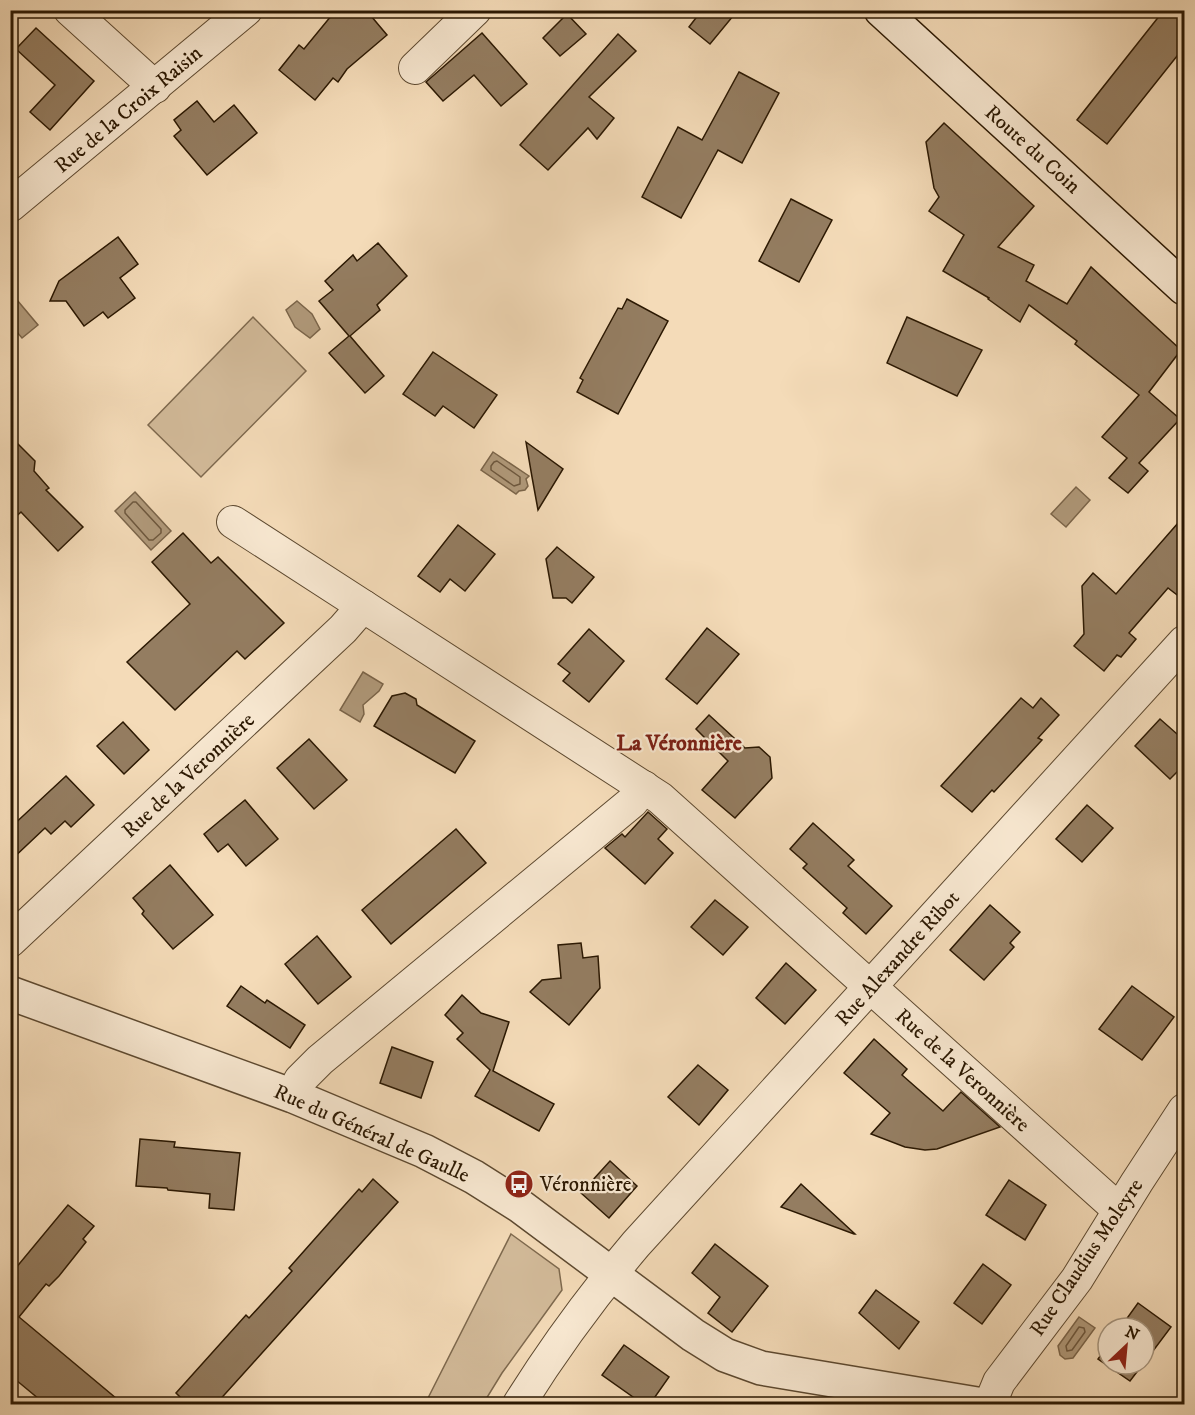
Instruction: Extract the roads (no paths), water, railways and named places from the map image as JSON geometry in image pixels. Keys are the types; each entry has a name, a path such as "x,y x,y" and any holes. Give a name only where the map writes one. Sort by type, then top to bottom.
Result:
{"street":[{"path":"70,10 155,87"},
{"name":"Rue de la Croix Raisin","path":"10,206 246,10"},
{"path":"415,68 475,10"},
{"name":"Route du Coin","path":"881,10 1185,288"},
{"name":"Rue de la Veronnière","path":"233,522 660,798 1119,1210"},
{"name":"Rue de la Veronnière","path":"10,941 343,629 363,606"},
{"name":"Rue Alexandre Ribot","path":"519,1404 544,1364 610,1274 676,1198 1185,642"},
{"path":"293,1096 300,1080 314,1065 632,802 644,787"},
{"name":"Rue du Général de Gaulle","path":"10,993 293,1096 415,1147 474,1177 520,1206 693,1335 725,1355 761,1368 977,1404"},
{"name":"Rue Claudius Moleyre","path":"990,1404 999,1382 1077,1279 1185,1110"}],"water":[{"path":"12,294 38,325 22,338 11,325"},
{"path":"297,301 312,314 320,329 310,338 295,327 286,310"},
{"path":"493,452 529,476 526,479 528,486 525,490 516,494 481,470"},
{"path":"1076,487 1090,500 1066,527 1051,514"},
{"path":"135,492 171,531 151,550 115,511"},
{"path":"363,672 383,684 379,691 363,705 364,714 360,722 340,710"},
{"path":"1079,1317 1095,1328 1073,1358 1065,1359 1060,1355 1058,1346"}],"place":[{"name":"Véronnière","path":"519,1184"}],"district":[{"name":"La Véronnière","path":"679,742"}]}
